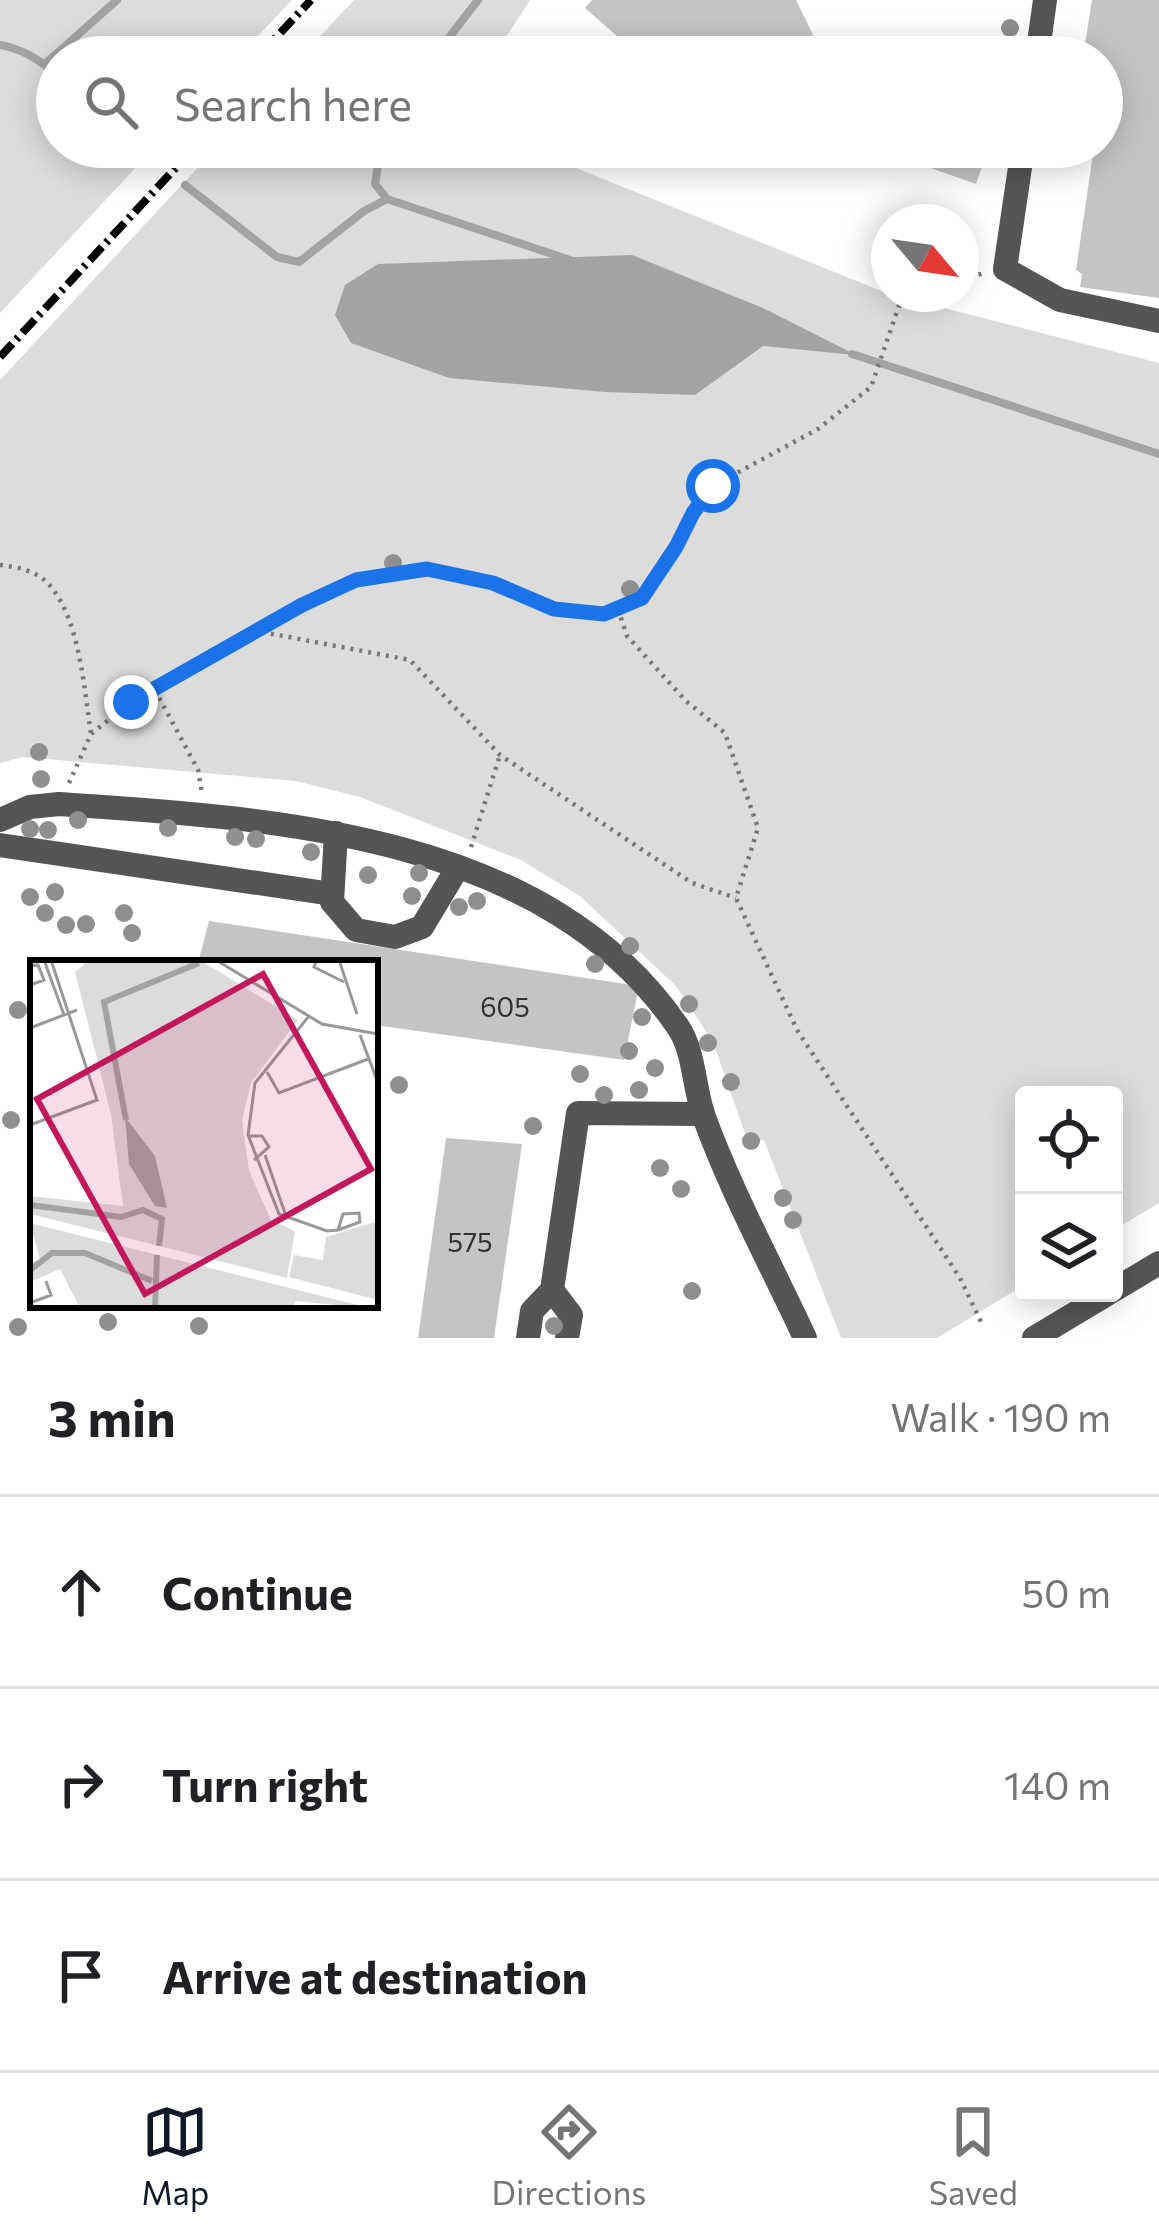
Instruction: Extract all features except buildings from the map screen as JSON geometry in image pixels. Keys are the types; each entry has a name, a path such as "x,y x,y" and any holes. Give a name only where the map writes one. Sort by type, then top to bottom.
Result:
{"street":[{"path":"1040,36 1045,0"},
{"path":"1020,168 1005,269 1060,300 1159,321"},
{"path":"0,820 30,808 59,805 336,833 410,849 529,895 583,930 634,973 682,1031 704,1114 805,1338"},
{"path":"336,833 332,902 356,930 395,937 422,927 461,868"},
{"path":"0,845 332,894"},
{"path":"528,1338 532,1311 552,1289 578,1113 704,1114"},
{"path":"1123,1285 1159,1263"},
{"path":"552,1289 571,1316 567,1338"},
{"path":"1034,1338 1095,1302"}],"path":[{"path":"59,805 91,734 131,702 302,605 356,580 427,569 493,583 554,609 604,614 642,598 713,486 818,429 871,387 897,312"},
{"path":"0,565 23,568 50,585 80,657 91,734"},
{"path":"618,608 627,636 724,733 758,828 736,898 797,1030 960,1278 982,1324"},
{"path":"258,632 410,660 500,755 692,884 736,898"},
{"path":"155,690 198,770 206,818"},
{"path":"461,868 500,755"}],"shaded area":[{"path":"0,0 292,0 258,36 36,36 36,168 135,168 0,313"},
{"path":"354,0 530,0 507,36 321,36"},
{"path":"197,168 576,168 871,287 871,312 959,312 1159,363 1159,1203 1123,1225 1123,1086 1015,1086 1015,1290 937,1338 841,1338 764,1140 748,1142 713,1042 676,986 580,896 521,860 360,797 296,781 23,757 0,763 0,380"},
{"path":"632,255 763,308 856,355 763,346 695,395 605,392 449,378 351,343 335,315 345,285 378,264"}],"waterway":[{"path":"76,36 117,0"},
{"path":"450,36 478,0"},
{"path":"0,45 36,59"},
{"path":"378,168 375,184 387,199 570,260"},
{"path":"185,185 277,257 299,262 364,211 387,199"},
{"path":"852,354 1159,454"}],"railway":[{"path":"278,36 311,0"},
{"path":"0,357 176,168"}],"route":[{"path":"131,702 302,605 356,580 427,569 493,583 554,609 604,614 642,598 713,486"}]}
